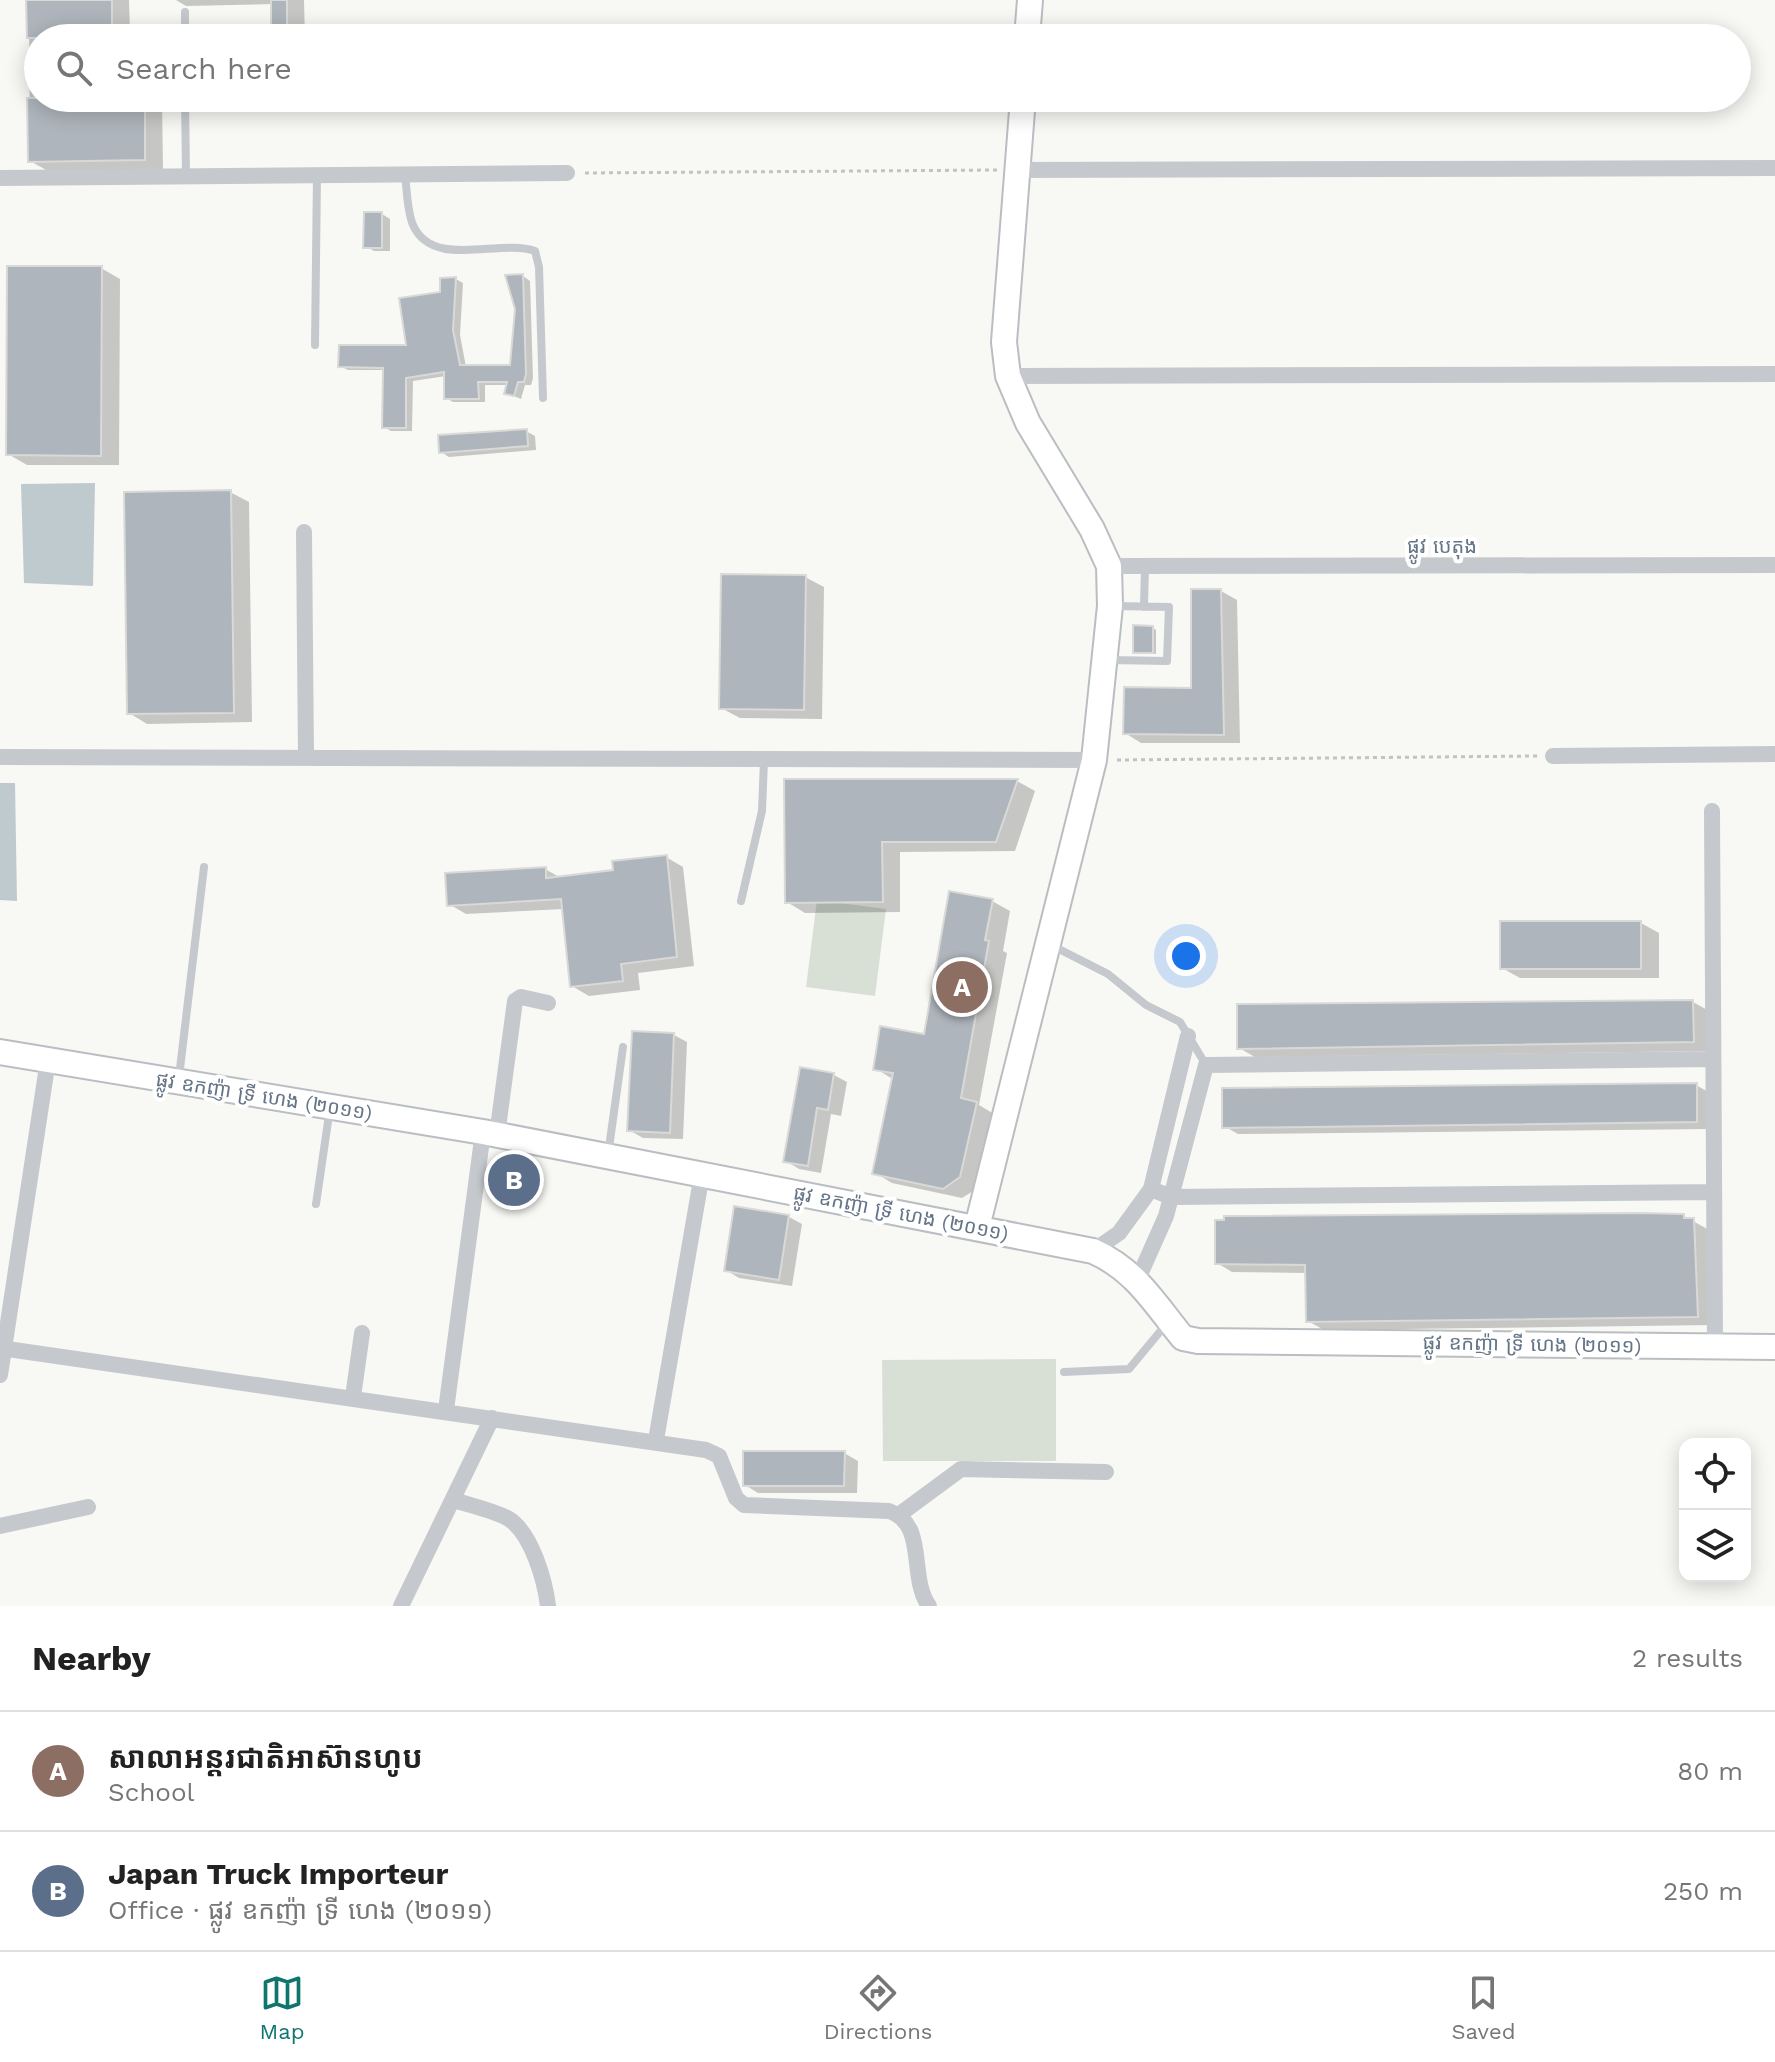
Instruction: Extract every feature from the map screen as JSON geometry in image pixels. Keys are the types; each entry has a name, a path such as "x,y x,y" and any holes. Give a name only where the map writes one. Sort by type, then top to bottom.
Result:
{"main road":[{"path":"1028,24 1030,0"},
{"path":"977,1227 1094,760 1107,660 1110,606 1109,566 1092,529 1028,423 1008,376 1004,342 1022,112"},
{"name":"ផ្លូវ ឧកញ៉ា ទ្រី ហេង (២០១១)","path":"0,1052 490,1134 1093,1251 1119,1263 1138,1279 1183,1338 1198,1341 1775,1347"}],"street":[{"path":"1018,170 1775,168"},
{"path":"0,178 567,173"},
{"path":"1008,376 1775,374"},
{"path":"304,532 306,758"},
{"name":"ផ្លូវ បេតុង","path":"1109,566 1775,565"},
{"path":"1553,756 1775,754"},
{"path":"0,757 1094,760"},
{"path":"1712,811 1715,1346"},
{"path":"446,1410 490,1134 515,1001 521,997 548,1003"},
{"path":"1093,1251 1119,1233 1151,1189 1188,1036"},
{"path":"1138,1279 1171,1197 1206,1065 1713,1059"},
{"path":"0,1375 1,1348 48,1060"},
{"path":"656,1440 702,1174"},
{"path":"1151,1189 1171,1197 1714,1192"},
{"path":"353,1397 362,1333"},
{"path":"1,1348 656,1440 719,1456 736,1498 744,1505 900,1514 907,1521 913,1538 918,1582 929,1606"},
{"path":"401,1606 492,1418"},
{"path":"900,1514 961,1469 1106,1472"},
{"path":"454,1500 508,1519 519,1529 546,1591 548,1606"},
{"path":"0,1526 88,1507"}],"lane":[{"path":"185,12 185,24"},
{"path":"185,112 186,176"},
{"path":"405,174 414,226 425,240 440,250 520,246 535,251 539,267 543,398"},
{"path":"315,345 317,175"},
{"path":"1144,607 1145,566"},
{"path":"1107,660 1167,661 1169,607 1110,606"},
{"path":"741,901 762,811 764,759"},
{"path":"179,1082 204,867"},
{"path":"1048,943 1108,974 1146,1005 1180,1022 1206,1065"},
{"path":"608,1156 623,1047"},
{"path":"316,1204 330,1107"},
{"path":"1064,1372 1129,1369 1169,1321"}],"path":[{"path":"567,173 1018,170"},
{"path":"1094,760 1553,756"}],"shaded area":[{"path":"95,483 93,586 24,583 21,484"},
{"path":"0,783 15,783 17,901 0,900"},
{"path":"817,900 886,909 875,996 806,987"},
{"path":"1056,1359 1056,1461 883,1461 882,1360"}],"building":[{"path":"26,0 112,0 112,24 27,24"},
{"path":"271,0 287,0 287,24 271,24"},
{"path":"27,112 145,112 145,160 28,162"},
{"path":"364,212 382,212 382,248 363,248"},
{"path":"7,266 102,266 101,456 6,455"},
{"path":"523,274 526,374 524,382 518,382 514,396 504,394 507,382 478,382 479,399 444,399 444,372 406,378 406,428 382,428 383,368 338,367 339,345 406,345 399,298 440,292 440,278 456,277 453,330 460,365 510,365 515,309 505,275"},
{"path":"527,429 528,446 439,453 438,435"},
{"path":"231,490 234,713 127,714 124,492"},
{"path":"721,574 806,575 804,710 719,709"},
{"path":"1191,589 1221,589 1224,735 1123,734 1124,687 1191,688"},
{"path":"1133,625 1153,626 1153,653 1133,653"},
{"path":"784,779 1018,779 996,842 882,842 883,902 785,903"},
{"path":"667,855 677,957 621,964 623,981 570,987 561,899 447,906 445,873 546,867 546,878 613,870 612,861"},
{"path":"949,891 993,899 985,940 989,941 961,1098 977,1102 960,1177 943,1189 872,1174 893,1073 873,1070 880,1026 924,1034"},
{"path":"1500,921 1641,921 1641,969 1500,969"},
{"path":"1693,1000 1694,1042 1237,1049 1237,1004"},
{"path":"632,1031 674,1033 670,1133 627,1131"},
{"path":"800,1067 834,1073 828,1110 817,1108 808,1166 783,1162"},
{"path":"1697,1083 1697,1122 1222,1128 1222,1088"},
{"path":"734,1206 789,1215 779,1280 724,1271"},
{"path":"1684,1214 1684,1218 1694,1218 1698,1317 1306,1322 1305,1265 1215,1264 1215,1220 1224,1220 1224,1216"},
{"path":"743,1451 845,1451 844,1486 743,1486"}],"place":[{"name":"សាលាអន្ដរជាតិអាស៊ានហូប","path":"962,987"},
{"name":"Japan Truck Importeur","path":"514,1180"}]}
